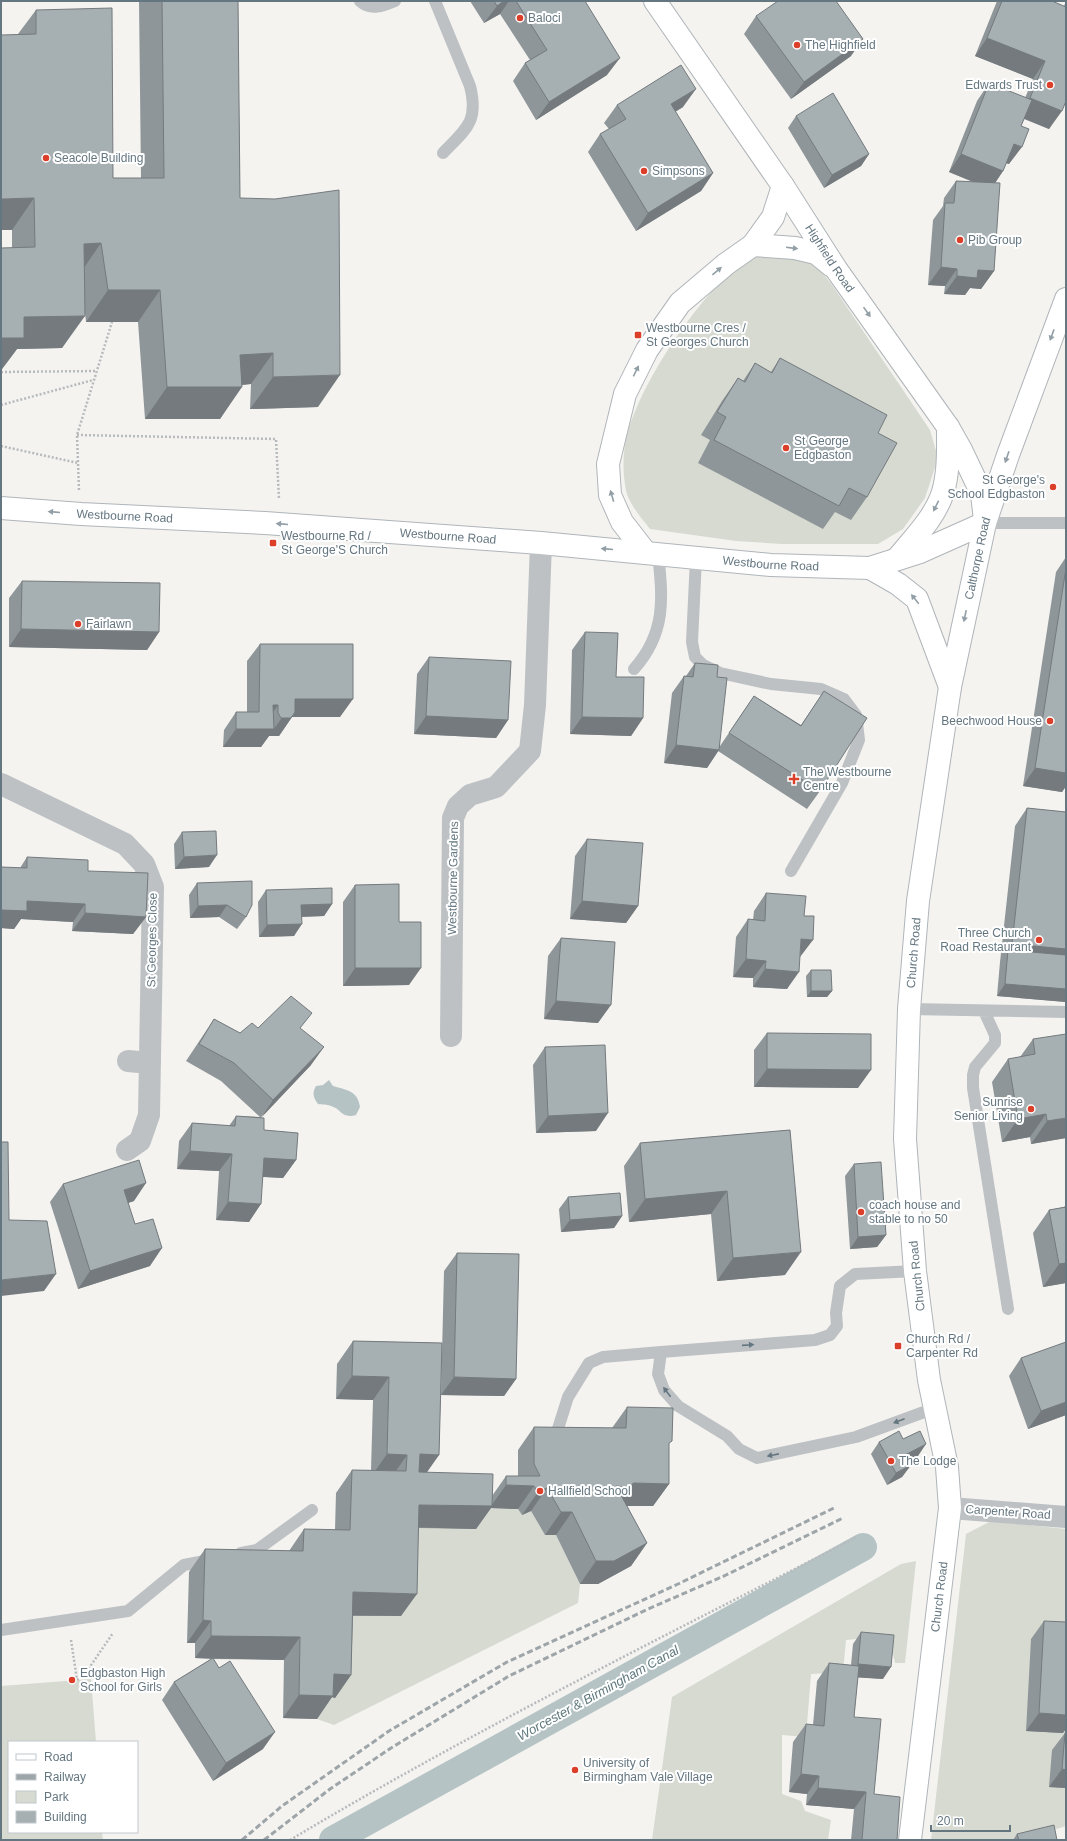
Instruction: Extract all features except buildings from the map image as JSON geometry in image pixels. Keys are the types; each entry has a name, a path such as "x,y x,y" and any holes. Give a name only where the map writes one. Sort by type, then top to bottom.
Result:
{"main road":[{"name":"Highfield Road","path":"655,1 783,186 836,269 962,450 982,494 985,523"},
{"path":"652,553 622,522 610,495 608,464 625,394 647,350 680,303 726,264 753,245 774,217 783,186"},
{"path":"753,245 795,248 816,253 836,269"},
{"name":"Calthorpe Road","path":"950,687 985,523 1008,455 1066,299"},
{"path":"897,559 920,531 933,512 943,493 948,468 948,428"},
{"name":"Westbourne Road","path":"1,508 81,514 280,524 541,543 771,565 870,568"},
{"path":"870,568 945,542 985,523"},
{"path":"870,568 898,584 917,599 950,687"},
{"name":"Church Road","path":"910,1840 950,1508 947,1467 929,1380 915,1271 905,1139 910,1009 918,901 950,687"}],"street":[{"name":"Westbourne Gardens","path":"451,1036 453,818 458,806 470,795 496,787 530,751 535,705 541,543"},
{"name":"St Georges Close","path":"1,784 125,844 144,864 153,887 149,1115 140,1141 127,1150"},
{"path":"128,1061 150,1063"},
{"name":"Carpenter Road","path":"950,1508 1066,1517"}],"lane":[{"path":"360,1 366,6 378,8 395,1"},
{"path":"436,1 470,86 474,113 468,126 443,153"},
{"path":"985,523 1066,523"},
{"path":"634,669 646,656 655,636 662,607 652,553"},
{"path":"696,558 692,642 695,657 703,665 720,673 771,684 821,689 844,699 856,716 859,740 842,783 791,871"},
{"path":"910,1009 1066,1012"},
{"path":"984,1011 995,1035 994,1043 975,1066 972,1074 973,1088 1008,1309"},
{"path":"556,1435 568,1397 589,1363 603,1357 815,1340 830,1335 837,1326 836,1313 840,1286 855,1274 915,1271"},
{"path":"661,1352 658,1374 664,1390 678,1406 727,1436 739,1449 757,1458 856,1437 935,1408"},
{"path":"1,1630 128,1611 184,1565 257,1550 312,1510"}],"path":[{"path":"81,514 77,436 112,322"},
{"path":"1,372 97,370"},
{"path":"1,405 94,380"},
{"path":"77,436 276,439 280,524"},
{"path":"1,446 78,463"},
{"path":"290,1840 424,1764 578,1681 858,1537"},
{"path":"68,1620 77,1680 87,1671 128,1611"}],"green space":[{"path":"764,253 813,261 832,285 930,430 938,458 925,498 903,529 878,544 782,544 736,541 650,529 634,508 628,496 624,475 625,445 630,425 650,380 679,334 709,294 733,271"},
{"path":"490,1508 518,1509 522,1515 531,1511 545,1535 556,1535 580,1584 578,1603 334,1725 317,1719 318,1697 335,1697 337,1615 403,1527"},
{"path":"991,1521 1066,1529 1066,1826 1053,1830 1055,1840 931,1840 966,1534"},
{"path":"916,1561 905,1663 895,1663 889,1636 846,1640 843,1672 811,1674 806,1737 782,1735 782,1794 801,1801 805,1811 831,1820 828,1840 652,1840 672,1697 901,1564"},
{"path":"91,1679 96,1741 8,1741 8,1833 102,1833 103,1840 1,1840 1,1686"}],"shaded area":[{"path":"329,1080 333,1086 354,1094 360,1107 356,1115 347,1116 335,1107 318,1104 314,1095 315,1088 316,1086 323,1085"}],"waterway":[{"name":"Worcester & Birmingham Canal","path":"333,1840 863,1547"}],"railway":[{"path":"242,1840 282,1806 389,1731 507,1662 678,1584 836,1507"},
{"path":"264,1840 330,1789 391,1748 509,1676 648,1609 724,1576 843,1518"}],"place":[{"name":"Baloci","path":"520,18"},
{"name":"The Highfield","path":"797,45"},
{"name":"Edwards Trust","path":"1050,85"},
{"name":"Seacole Building","path":"46,158"},
{"name":"Simpsons","path":"644,171"},
{"name":"Pib Group","path":"960,240"},
{"name":"Westbourne Cres / St Georges Church","path":"638,335"},
{"name":"St George Edgbaston","path":"786,448"},
{"name":"St George's School Edgbaston","path":"1053,487"},
{"name":"Westbourne Rd / St George'S Church","path":"273,543"},
{"name":"Fairlawn","path":"78,624"},
{"name":"Beechwood House","path":"1050,721"},
{"name":"The Westbourne Centre","path":"794,779"},
{"name":"Three Church Road Restaurant","path":"1039,940"},
{"name":"Sunrise Senior Living","path":"1031,1109"},
{"name":"coach house and stable to no 50","path":"861,1212"},
{"name":"Church Rd / Carpenter Rd","path":"898,1346"},
{"name":"The Lodge","path":"891,1461"},
{"name":"Hallfield School","path":"540,1491"},
{"name":"Edgbaston High School for Girls","path":"72,1680"},
{"name":"University of Birmingham Vale Village","path":"575,1770"}]}
